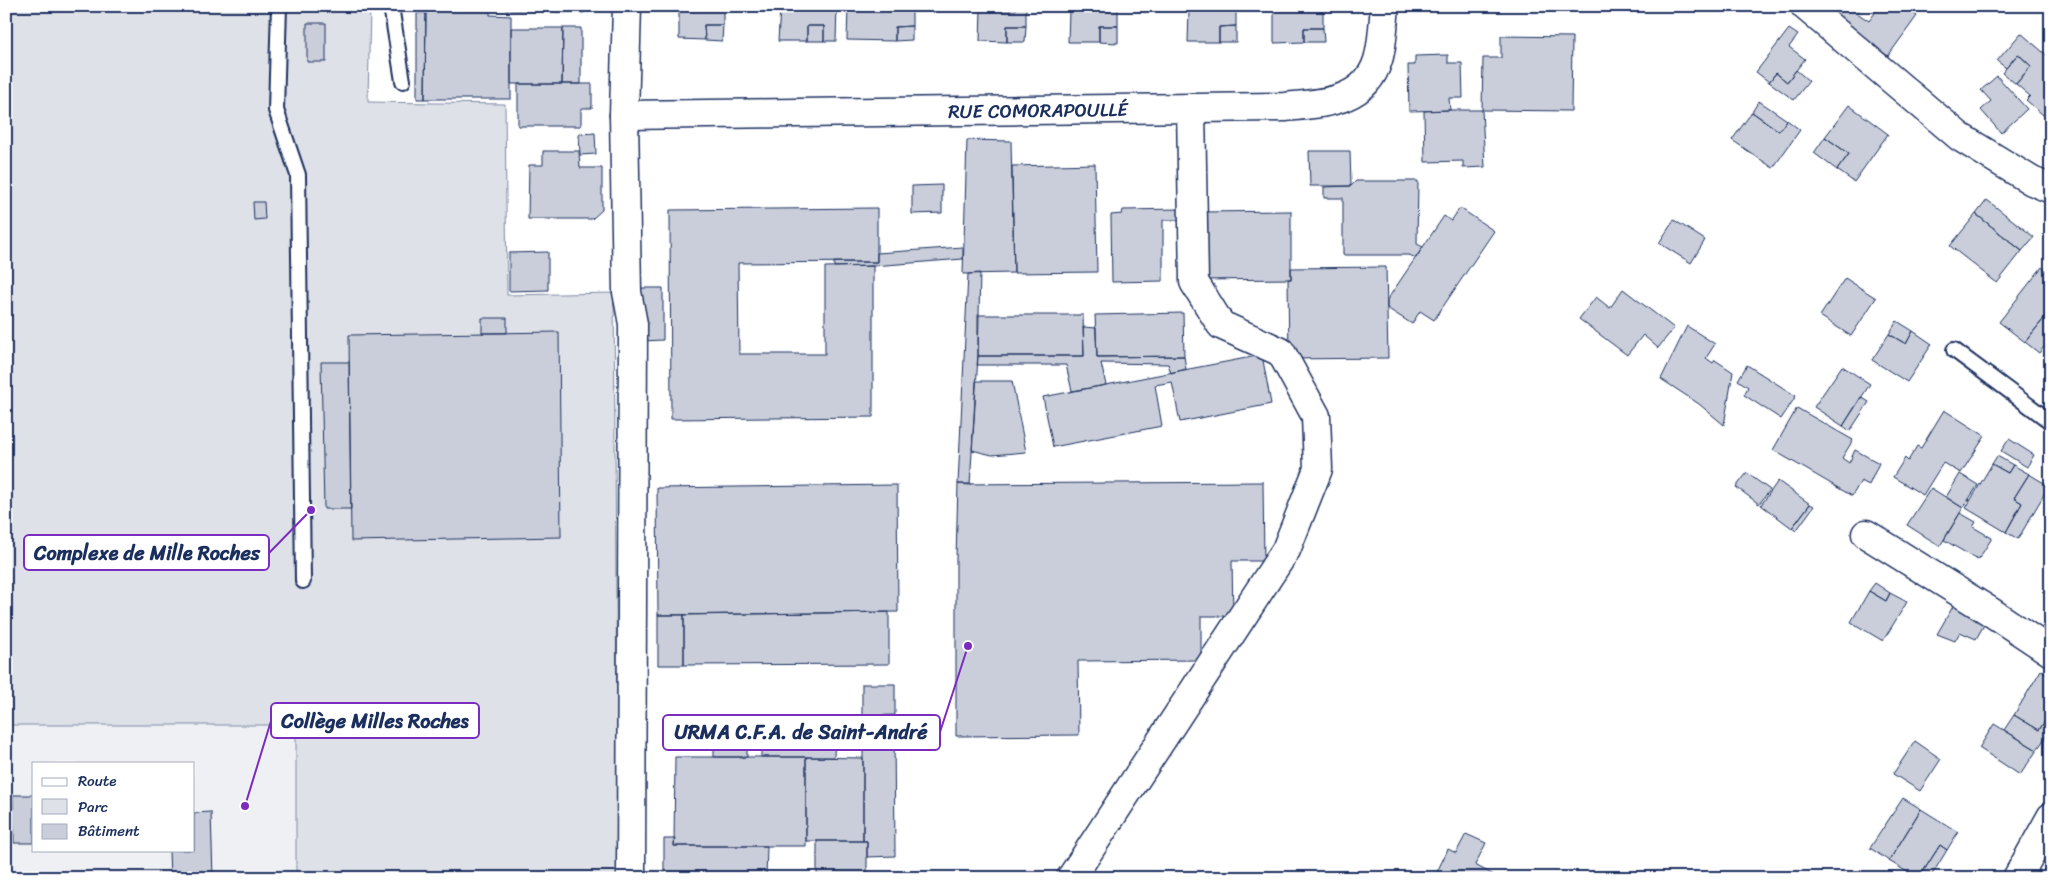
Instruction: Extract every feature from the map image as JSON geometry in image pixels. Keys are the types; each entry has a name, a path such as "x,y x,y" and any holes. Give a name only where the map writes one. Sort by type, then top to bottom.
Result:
{"street":[{"path":"627,6 624,115 627,292 633,324 631,878"},
{"name":"RUE COMORAPOULLÉ","path":"624,115 1191,108 1293,106 1326,103 1353,93 1370,81 1378,59 1385,6"},
{"path":"1805,6 1960,137 2032,181 2051,188"},
{"path":"1071,878 1286,550 1318,468 1316,416 1281,352 1221,325 1194,282 1191,108"},
{"path":"1866,534 2051,652"},
{"path":"2016,878 2051,818"}],"lane":[{"path":"279,6 276,110 298,175 303,581"},
{"path":"391,6 403,81"},
{"path":"1954,350 2051,422"}],"shaded area":[{"path":"6,725 296,725 296,878 6,878"}],"green space":[{"path":"6,6 370,6 368,102 505,104 507,295 614,293 618,878 296,878 296,725 6,725"}],"building":[{"path":"426,6 490,6 490,15 511,16 511,99 425,99"},
{"path":"506,6 584,6 584,13 506,10"},
{"path":"679,6 723,6 723,25 704,25 705,40 679,39"},
{"path":"790,6 818,8 818,6 837,6 836,41 824,41 824,26 807,26 807,41 778,41 780,8 790,8"},
{"path":"875,6 900,9 900,6 912,6 912,26 895,27 895,41 847,40 848,8 875,9"},
{"path":"993,6 1001,6 1001,11 1016,10 1016,6 1026,6 1026,26 1007,26 1007,42 980,41 981,9 993,10"},
{"path":"1085,6 1096,6 1096,11 1110,11 1110,6 1118,6 1118,26 1099,26 1099,42 1068,42 1069,11 1085,10"},
{"path":"1096,6 1110,6 1110,11 1096,11"},
{"path":"1200,6 1209,6 1210,11 1222,10 1222,6 1236,6 1236,26 1219,27 1219,42 1188,42 1189,10 1200,10"},
{"path":"1289,6 1298,6 1298,10 1314,10 1314,6 1323,6 1323,28 1304,28 1304,42 1274,43 1274,10 1289,10"},
{"path":"1819,6 1862,6 1857,13 1869,21 1880,6 1904,6 1917,16 1888,56"},
{"path":"417,13 426,13 425,99 417,99"},
{"path":"307,23 326,23 326,62 307,62"},
{"path":"704,25 723,25 722,41 705,40"},
{"path":"807,26 824,26 824,41 807,41"},
{"path":"912,26 912,40 895,41 895,27"},
{"path":"1007,26 1026,26 1025,42 1007,42"},
{"path":"1099,26 1118,26 1118,43 1099,42"},
{"path":"1236,26 1236,42 1219,42 1219,27"},
{"path":"511,28 563,28 562,84 511,84"},
{"path":"563,28 581,28 581,84 562,84"},
{"path":"1304,28 1323,28 1324,42 1304,42"},
{"path":"1789,29 1798,35 1789,47 1805,59 1787,82 1776,73 1769,82 1756,72"},
{"path":"2021,33 2051,59 2051,122 2026,100 2030,96 2016,84 2031,66 2018,54 2006,68 1997,61"},
{"path":"1501,36 1572,37 1571,111 1482,110 1483,58 1501,58"},
{"path":"2018,54 2031,66 2016,84 2002,73"},
{"path":"1448,55 1448,63 1462,63 1463,98 1449,98 1450,110 1409,111 1408,65 1415,65 1415,56"},
{"path":"1796,70 1809,81 1794,100 1769,82 1776,73 1787,82"},
{"path":"1997,76 2027,109 2001,133 1981,110 1991,101 1981,90"},
{"path":"518,84 592,84 592,108 581,108 581,126 518,126"},
{"path":"1759,101 1787,120 1779,131 1752,112"},
{"path":"1849,105 1888,134 1854,182 1837,170 1849,154 1825,137"},
{"path":"1482,110 1485,167 1463,168 1463,161 1425,162 1424,111"},
{"path":"1752,112 1779,131 1787,120 1800,130 1773,168 1732,140"},
{"path":"595,133 596,154 580,155 579,134"},
{"path":"1825,137 1849,154 1837,170 1814,153"},
{"path":"967,140 1011,141 1014,273 963,274"},
{"path":"543,151 579,151 580,168 602,168 602,210 592,219 528,219 529,165 543,165"},
{"path":"1309,151 1350,151 1351,186 1310,186"},
{"path":"1095,164 1097,272 1014,273 1012,166"},
{"path":"1356,181 1418,181 1417,244 1423,247 1416,258 1409,255 1343,255 1343,198 1324,198 1324,187 1351,186"},
{"path":"942,185 942,213 912,214 912,186"},
{"path":"1987,200 2034,237 2022,251 1976,214"},
{"path":"253,202 264,202 265,219 254,220"},
{"path":"877,208 877,262 738,263 739,354 825,354 825,267 873,266 873,417 671,419 670,210"},
{"path":"1460,208 1494,231 1434,320 1420,311 1412,324 1387,308 1387,300 1444,216 1451,221"},
{"path":"1181,209 1181,220 1163,220 1163,281 1112,282 1111,215 1122,214 1123,210"},
{"path":"1291,211 1291,279 1202,280 1202,212"},
{"path":"1976,214 2022,251 1997,283 1950,246"},
{"path":"1674,220 1705,240 1691,263 1659,243"},
{"path":"963,247 963,259 834,267 834,262 877,262 877,253"},
{"path":"548,252 548,290 509,291 509,253"},
{"path":"1386,267 1388,358 1289,359 1288,279 1291,279 1291,268"},
{"path":"2042,267 2051,275 2051,310 2025,342 1999,322"},
{"path":"980,273 978,356 970,485 958,484 968,274"},
{"path":"1845,278 1876,298 1851,336 1820,316"},
{"path":"641,288 663,288 663,340 642,341"},
{"path":"1623,289 1674,328 1658,348 1643,335 1627,355 1579,319 1596,297 1610,308"},
{"path":"2051,310 2051,338 2039,353 2025,342"},
{"path":"1183,313 1184,356 1097,357 1095,315"},
{"path":"978,315 1083,315 1084,356 978,356"},
{"path":"482,318 507,318 507,333 482,333"},
{"path":"1897,321 1913,331 1906,344 1889,334"},
{"path":"1687,326 1715,344 1706,358 1713,363 1715,360 1733,372 1724,425 1699,404 1661,379"},
{"path":"1083,327 1096,328 1097,357 1184,356 1186,369 1171,373 1168,364 1101,363 1106,385 1072,391 1066,365 977,365 978,356 1084,356"},
{"path":"1913,331 1932,344 1907,382 1872,360 1889,334 1906,344"},
{"path":"559,332 561,537 351,541 349,335"},
{"path":"1262,355 1271,404 1180,422 1172,382 1155,385 1162,426 1053,447 1043,397"},
{"path":"321,362 349,362 351,509 324,509"},
{"path":"1747,365 1796,396 1781,419 1744,395 1748,387 1738,380"},
{"path":"1842,366 1870,384 1843,426 1814,407"},
{"path":"976,381 1012,381 1026,452 992,455 972,450"},
{"path":"1861,397 1869,402 1850,431 1843,426"},
{"path":"1797,408 1853,440 1842,458 1849,463 1855,450 1879,463 1869,485 1861,481 1852,496 1773,450"},
{"path":"1944,410 1985,436 1961,473 1943,463 1923,495 1893,477 1905,458 1908,461 1917,446 1921,448"},
{"path":"2009,439 2034,455 2027,467 2001,451"},
{"path":"1997,456 2013,465 2008,473 1992,464"},
{"path":"1992,464 2008,473 2013,465 2029,474 2014,498 2022,503 2006,532 1966,508"},
{"path":"1747,473 1770,490 1759,504 1736,487"},
{"path":"1960,474 1978,485 1963,508 1946,497"},
{"path":"2029,474 2049,486 2018,539 2006,532 2022,503 2014,498"},
{"path":"1778,481 1810,504 1792,528 1761,505"},
{"path":"1263,482 1264,561 1232,561 1233,616 1201,616 1201,660 1078,661 1079,735 956,736 958,484"},
{"path":"897,485 898,612 658,615 657,488"},
{"path":"1931,488 1963,508 1940,546 1907,525"},
{"path":"1810,504 1814,506 1796,531 1792,528"},
{"path":"1960,513 1976,522 1973,527 1992,538 1978,560 1944,540"},
{"path":"1875,583 1890,593 1886,601 1869,591"},
{"path":"1869,591 1886,601 1890,593 1907,602 1883,641 1851,622"},
{"path":"1959,596 1988,618 1976,639 1960,632 1955,641 1937,634"},
{"path":"889,612 889,664 684,665 684,615"},
{"path":"658,615 684,615 684,665 658,665"},
{"path":"2041,670 2051,676 2051,712 2039,730 2014,715"},
{"path":"862,684 895,684 895,715 862,716"},
{"path":"2014,715 2039,730 2048,717 2051,719 2051,729 2037,750 2004,730"},
{"path":"1994,724 2037,750 2020,775 1979,748"},
{"path":"863,727 894,727 895,856 867,857 867,841 863,841"},
{"path":"761,733 835,733 834,757 761,757"},
{"path":"714,735 747,735 747,757 714,757"},
{"path":"1915,741 1941,759 1920,791 1893,774"},
{"path":"675,757 806,757 806,846 674,846"},
{"path":"806,757 863,758 863,841 806,841"},
{"path":"13,795 32,795 32,843 14,843"},
{"path":"1903,798 1921,809 1889,861 1870,848"},
{"path":"1921,809 1958,832 1947,850 1940,845 1919,878 1917,878 1889,861"},
{"path":"211,812 213,878 170,878 169,852 195,852 195,813"},
{"path":"1466,834 1486,843 1475,865 1494,875 1493,878 1434,878 1448,849 1456,853"},
{"path":"664,839 675,839 674,846 767,846 766,878 664,878"},
{"path":"817,841 867,841 867,878 817,878"},
{"path":"1940,845 1947,850 1930,878 1919,878"},
{"path":"867,873 895,873 895,878 867,878"}],"place":[{"name":"Complexe de Mille Roches","path":"311,510"},
{"name":"URMA C.F.A. de Saint-André","path":"968,646"},
{"name":"Collège Milles Roches","path":"245,806"}]}
